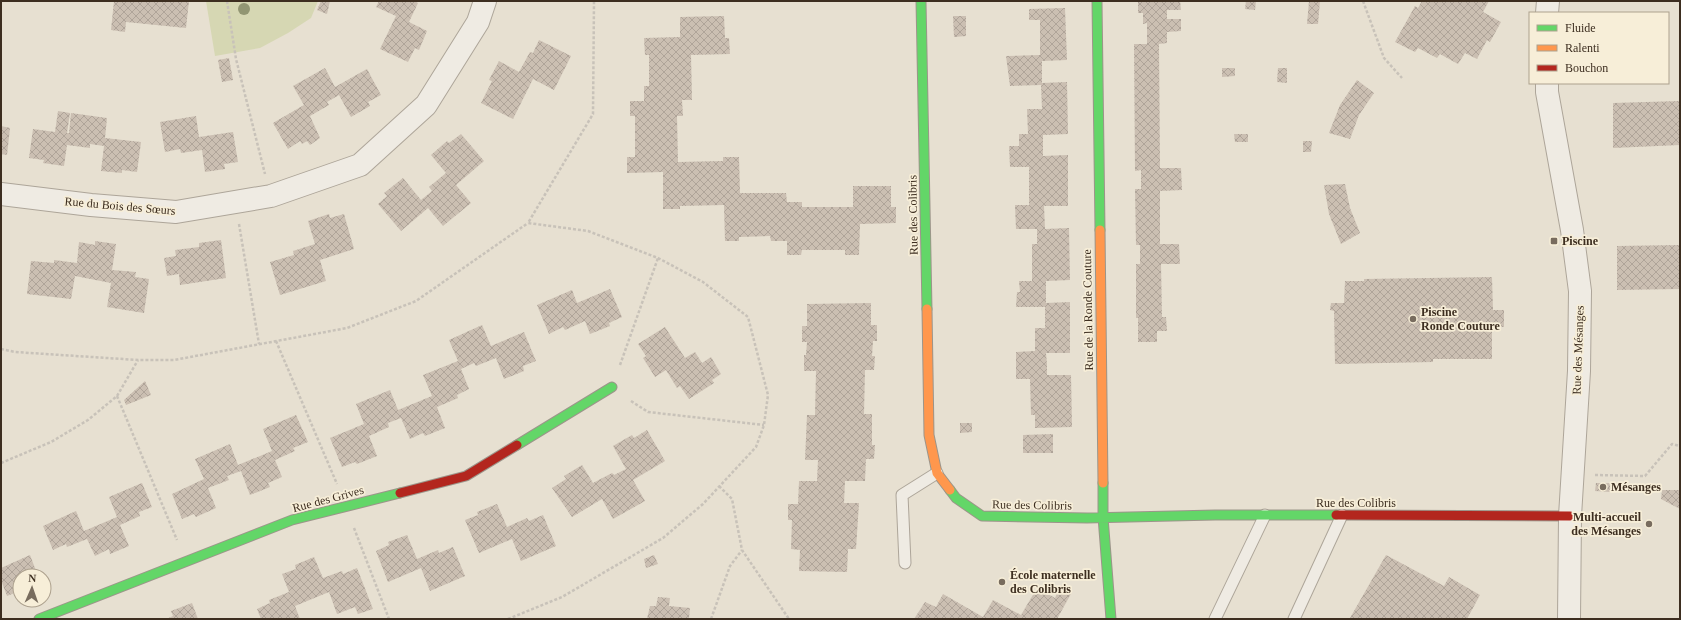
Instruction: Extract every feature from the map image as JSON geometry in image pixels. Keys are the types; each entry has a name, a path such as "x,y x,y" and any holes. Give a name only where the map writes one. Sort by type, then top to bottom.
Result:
{"street":[{"name":"Rue du Bois des Sœurs","path":"1,194 176,212 271,196 360,166 426,105 478,22 485,1"},
{"name":"Rue des Colibris","path":"921,1 929,435 937,473 956,498 982,516 1087,518 1265,515 1570,516"},
{"name":"Rue de la Ronde Couture","path":"1097,1 1103,517 1111,619"},
{"path":"1547,12 1548,1"},
{"name":"Rue des Mésanges","path":"1547,84 1546,92 1572,230 1580,292 1579,371 1571,474 1569,619"},
{"name":"Rue des Grives","path":"39,619 292,520 466,476 612,387"}],"lane":[{"path":"905,562 902,495 937,473"},
{"path":"1215,619 1265,515"},
{"path":"1294,619 1342,515"}],"path":[{"path":"227,1 236,59 271,196"},
{"path":"1,348 15,352 138,360 174,360 347,328 416,300 528,223 593,114 594,1"},
{"path":"1363,1 1384,58 1402,78"},
{"path":"235,202 259,344"},
{"path":"508,619 562,597 663,538 703,504 756,447 764,425 768,395 748,317 704,282 658,258 588,231 528,223"},
{"path":"658,258 612,387 648,412 764,425"},
{"path":"276,341 346,507 389,619"},
{"path":"1,463 51,442 88,420 117,396 138,360"},
{"path":"117,396 186,562"},
{"path":"1571,474 1645,476 1672,444 1680,446"},
{"path":"719,486 732,499 742,550 789,619"},
{"path":"711,619 730,566 742,550"}],"green space":[{"path":"206,1 318,1 311,18 288,33 260,48 215,56"}],"building":[{"path":"114,1 189,1 186,28 126,22 125,32 111,30"},
{"path":"321,1 330,1 327,14 317,10"},
{"path":"379,1 415,1 418,3 409,22 427,31 419,50 415,48 408,62 380,49 396,16 376,7"},
{"path":"1138,1 1180,1 1181,10 1167,10 1167,19 1181,19 1181,31 1167,32 1167,43 1159,44 1160,168 1181,168 1182,190 1160,191 1160,244 1179,244 1180,264 1161,264 1162,317 1166,317 1167,331 1157,331 1157,342 1138,342 1138,318 1136,318 1136,264 1140,264 1140,245 1136,245 1135,189 1141,189 1141,170 1135,171 1134,44 1147,44 1147,23 1143,24 1143,13 1138,13"},
{"path":"1246,1 1256,1 1255,10 1245,9"},
{"path":"1309,1 1320,1 1318,24 1307,24"},
{"path":"1422,1 1489,1 1483,12 1501,22 1490,42 1487,40 1477,59 1465,53 1458,64 1440,54 1437,58 1418,48 1415,52 1395,42 1415,6 1418,8"},
{"path":"1065,8 1067,60 1042,61 1042,83 1067,82 1068,134 1043,135 1043,156 1068,155 1068,206 1044,206 1045,229 1069,228 1070,280 1046,281 1046,303 1070,302 1070,353 1046,353 1047,375 1071,375 1072,427 1035,428 1035,415 1031,415 1030,379 1016,379 1016,352 1035,351 1035,328 1045,328 1045,307 1016,307 1017,292 1020,292 1019,281 1032,281 1032,244 1037,244 1037,229 1016,229 1015,205 1029,205 1029,167 1010,167 1009,146 1019,146 1019,134 1028,134 1027,109 1042,109 1041,85 1010,86 1006,56 1040,55 1040,20 1029,20 1029,9"},
{"path":"724,16 725,38 729,38 730,54 691,55 692,100 682,100 683,116 677,116 678,162 723,161 723,157 739,157 740,193 786,193 787,202 802,202 802,207 853,207 853,186 891,186 891,207 896,207 896,223 860,224 859,255 845,255 845,250 802,250 801,255 787,255 787,241 771,241 770,236 739,237 739,241 725,241 724,205 680,206 680,209 663,209 663,172 627,173 627,157 635,157 635,116 630,116 630,101 644,101 644,86 649,86 649,55 645,55 644,38 680,37 680,17"},
{"path":"953,16 966,16 966,36 954,37"},
{"path":"539,40 571,56 554,90 533,79 513,119 481,103 492,81 489,80 499,61 519,72 530,52 533,53"},
{"path":"229,58 233,80 222,82 218,60"},
{"path":"325,68 335,87 367,69 381,95 368,102 370,106 351,117 339,95 327,102 329,105 310,116 320,138 310,145 307,141 302,144 300,141 288,149 273,123 304,105 293,86"},
{"path":"1222,68 1235,68 1235,76 1222,77"},
{"path":"1278,68 1287,68 1287,83 1277,82"},
{"path":"1357,80 1374,93 1359,115 1350,139 1329,133 1340,105"},
{"path":"1680,101 1680,145 1613,148 1613,103"},
{"path":"58,111 70,113 67,133 69,133 71,113 107,118 105,138 141,142 137,172 122,170 122,173 101,171 104,146 90,144 90,148 67,145 64,166 43,163 44,160 29,158 33,129 55,132"},
{"path":"196,116 199,137 233,132 238,162 224,164 225,169 205,172 202,150 181,153 180,149 165,152 160,122"},
{"path":"1,126 10,128 7,155 1,154"},
{"path":"461,134 484,161 456,185 471,203 443,226 428,208 401,231 378,204 387,196 384,193 403,178 421,200 432,191 429,187 446,173 431,155 447,141 449,143"},
{"path":"1234,134 1248,134 1248,142 1235,142"},
{"path":"1303,141 1312,141 1311,152 1303,152"},
{"path":"1345,184 1350,208 1360,233 1341,244 1329,214 1324,185"},
{"path":"329,214 330,218 344,214 354,249 320,260 326,281 280,295 270,262 294,255 293,251 315,244 308,221"},
{"path":"221,240 226,278 180,285 179,274 167,276 164,258 176,256 175,250 199,247 199,243"},
{"path":"95,241 116,244 112,270 136,272 135,277 149,279 144,313 107,307 111,283 75,276 71,299 27,294 31,261 54,263 54,260 77,263 79,242 95,245"},
{"path":"1680,245 1680,289 1617,290 1617,246"},
{"name":"Piscine Ronde Couture","path":"1492,277 1493,310 1504,310 1504,327 1492,327 1492,359 1433,359 1433,362 1335,364 1334,311 1330,310 1331,303 1344,303 1345,281 1364,281 1364,279"},
{"path":"610,289 622,317 609,323 610,326 590,334 585,321 565,330 563,327 549,334 537,305 572,290 577,303"},
{"path":"871,303 871,325 877,325 877,341 873,341 872,356 875,356 874,370 865,370 864,414 872,414 872,445 875,445 874,459 866,459 865,481 845,481 844,503 859,503 856,549 848,549 847,572 799,571 800,550 791,549 792,520 788,520 788,504 798,504 799,481 817,481 818,460 805,460 807,415 815,415 816,371 804,371 804,355 806,355 807,342 802,342 802,326 807,326 807,304"},
{"path":"482,325 491,346 524,332 536,361 523,366 524,371 504,379 496,358 476,366 474,363 461,369 469,389 457,395 458,398 437,407 445,428 425,436 423,433 410,439 401,418 388,423 389,427 369,436 377,456 357,464 355,462 342,467 330,438 364,424 356,404 390,390 398,410 432,396 423,375 458,361 449,340"},
{"path":"665,327 685,358 695,352 702,363 711,357 721,374 712,380 714,383 689,399 680,386 677,388 666,370 655,377 643,358 646,356 638,344"},
{"path":"145,381 151,395 126,405 124,400"},
{"path":"296,415 308,442 293,448 295,451 275,460 282,477 268,483 270,487 250,495 241,471 227,476 229,480 208,488 216,508 196,517 194,514 182,519 172,494 204,479 195,459 230,444 238,465 272,451 263,429"},
{"path":"960,423 972,423 972,432 960,433"},
{"path":"647,430 665,461 633,480 645,501 613,519 602,499 572,517 552,488 566,479 564,476 582,465 593,483 612,473 614,475 626,469 613,446 632,435 634,438"},
{"path":"1053,434 1053,453 1023,453 1023,435"},
{"path":"142,483 152,507 139,512 140,516 120,525 129,546 110,554 109,549 95,556 87,539 67,547 66,544 53,550 43,526 76,511 84,531 117,517 109,497"},
{"name":"Mésanges","path":"1596,483 1610,483 1610,492 1595,491"},
{"path":"1662,490 1680,490 1680,509 1661,499"},
{"path":"497,504 507,527 527,518 529,521 543,515 556,546 521,561 512,539 479,553 465,520 478,515 477,512"},
{"path":"407,535 417,559 438,550 439,553 453,547 465,576 430,591 421,568 388,582 376,551 389,545 388,542"},
{"path":"30,555 35,568 12,568 12,594 7,596 1,580 1,568"},
{"path":"654,555 658,564 646,568 644,559"},
{"path":"1386,555 1444,586 1449,577 1480,595 1467,619 1350,618"},
{"path":"314,557 323,578 342,571 343,574 357,568 373,609 358,614 355,607 337,614 329,592 295,606 300,619 261,619 257,609 270,603 269,600 289,592 282,574 296,569 295,565"},
{"path":"1061,585 1072,592 1057,619 914,619 925,602 936,607 943,594 983,617 993,600 1021,615 1037,588 1055,598"},
{"path":"658,597 670,598 669,606 690,608 689,619 647,619 650,606 656,606"},
{"path":"192,603 198,619 166,619 173,616 171,611"}],"traffic: fast":[{"path":"921,1 927,309"},
{"path":"1097,1 1100,230"},
{"path":"517,445 612,387"},
{"path":"1103,483 1103,517 1111,619"},
{"path":"950,490 956,498 982,516 1087,518 1215,515 1336,515"},
{"path":"39,619 292,520 400,493"}],"traffic: slow":[{"path":"1100,230 1103,483"},
{"path":"927,309 929,435 937,473 950,490"}],"traffic: jam":[{"path":"400,493 466,476 517,445"},
{"path":"1336,515 1570,516"}],"place":[{"name":"Piscine","path":"1554,241"},
{"name":"Piscine Ronde Couture","path":"1413,319"},
{"name":"Mésanges","path":"1603,487"},
{"name":"Multi-accueil des Mésanges","path":"1649,524"},
{"name":"École maternelle des Colibris","path":"1002,582"}]}
